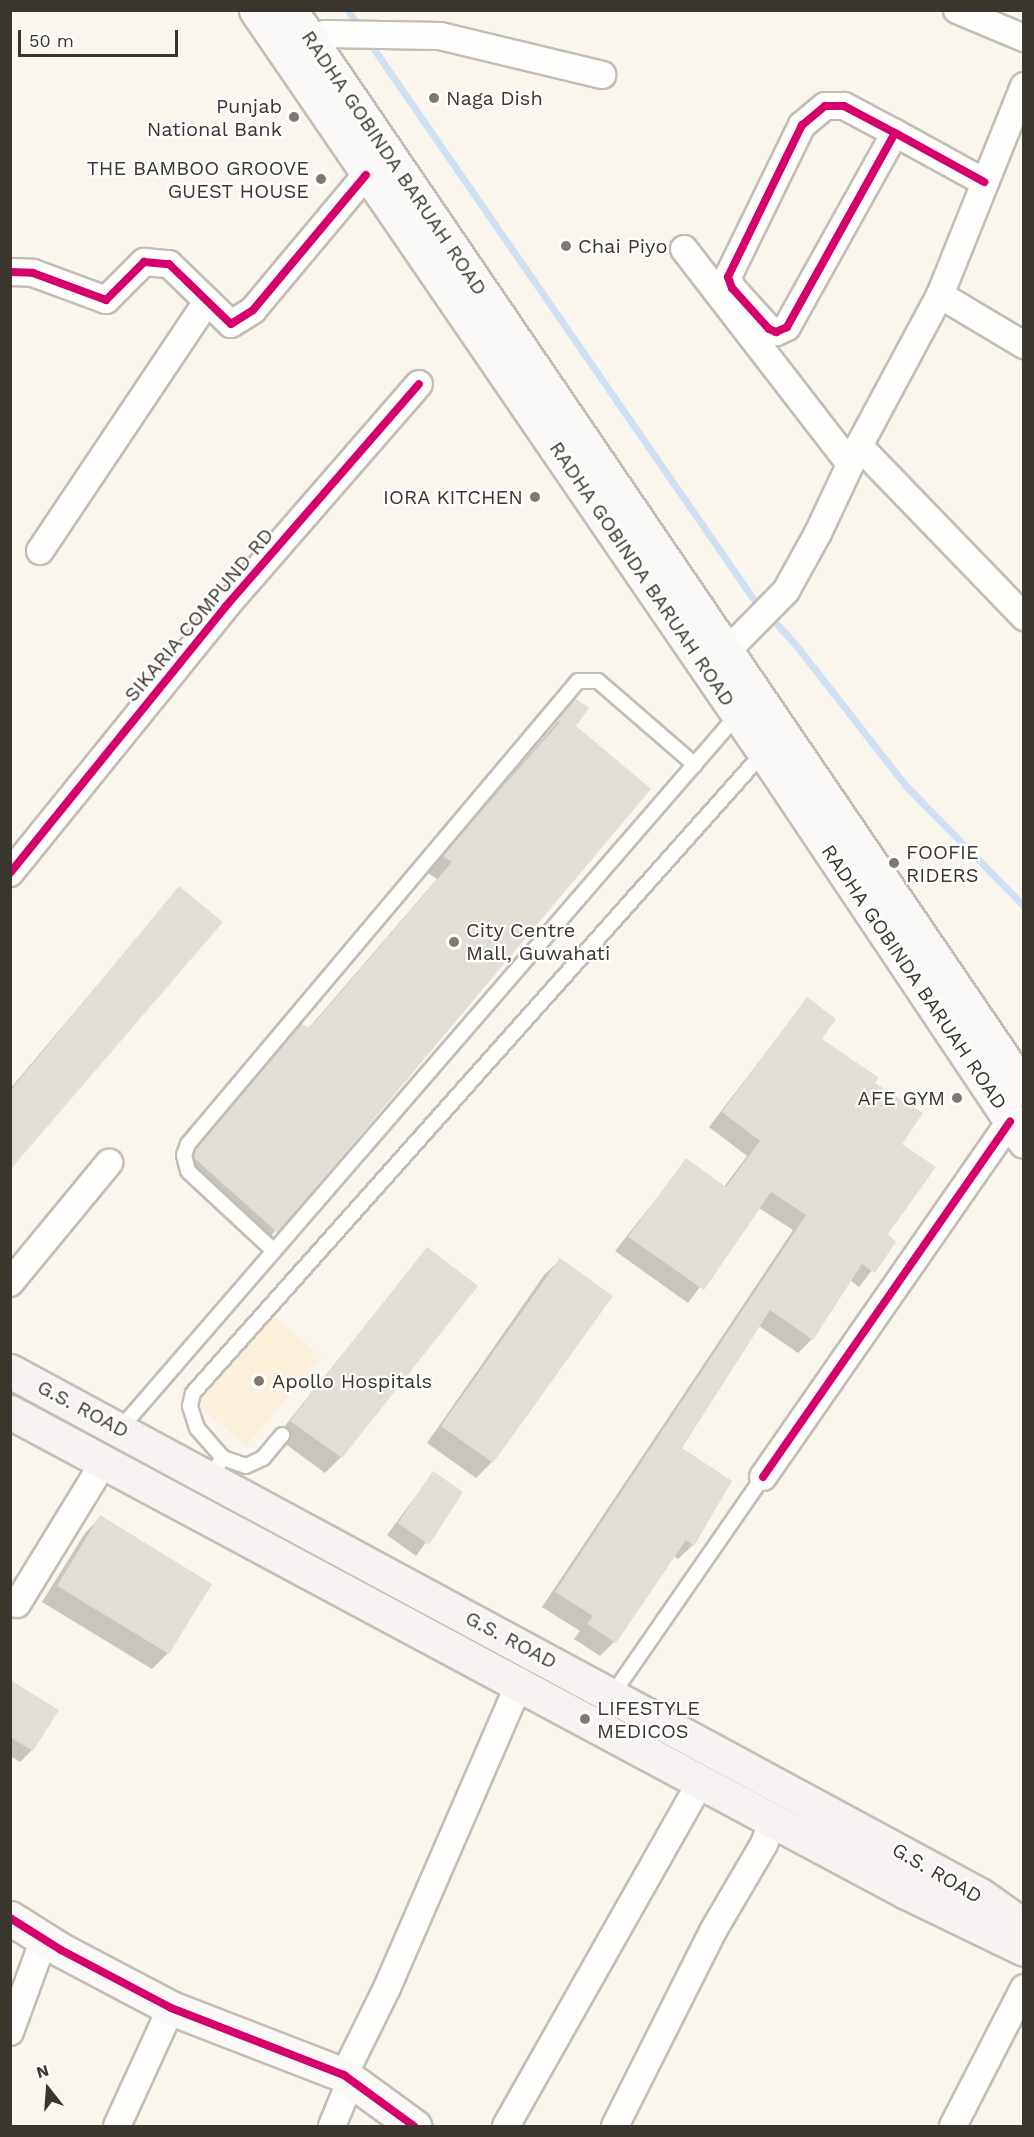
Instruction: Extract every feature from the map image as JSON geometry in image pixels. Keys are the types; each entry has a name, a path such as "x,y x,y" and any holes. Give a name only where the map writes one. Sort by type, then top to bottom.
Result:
{"main road":[{"name":"RADHA GOBINDA BARUAH ROAD","path":"256,10 366,175 764,752 1017,1131"},
{"name":"RADHA GOBINDA BARUAH ROAD","path":"290,10 1023,1089"},
{"name":"G.S. ROAD","path":"10,1371 120,1429 208,1462 612,1695 980,1895 1011,1923"},
{"name":"G.S. ROAD","path":"10,1412 520,1682 966,1923 1011,1923"},
{"path":"10,1918 171,2008 347,2078 414,2127"},
{"path":"1011,1923 1023,1949"},
{"path":"1011,1923 1023,1970"}],"street":[{"path":"957,10 1023,38"},
{"path":"309,38 346,33 440,36 602,75"},
{"path":"895,133 787,327 776,332 769,329 732,288 728,277 802,125 825,106 844,106 895,133 984,182"},
{"path":"727,651 786,591 940,295 984,182 1019,107"},
{"path":"10,272 33,273 106,300 144,262 169,264 206,303 231,324 253,310 366,175"},
{"path":"684,249 855,455 1023,617"},
{"path":"940,295 1023,345"},
{"path":"40,551 206,303"},
{"name":"SIKARIA COMPUND RD","path":"10,873 226,606 419,384"},
{"path":"763,1477 1017,1131"},
{"path":"10,1283 109,1163"},
{"path":"17,1604 104,1462"},
{"path":"332,2127 347,2078 520,1682"},
{"path":"506,2127 701,1781"},
{"path":"615,2127 713,1931 764,1844 773,1820"},
{"path":"10,2032 45,1939"},
{"path":"953,2127 1023,1988"},
{"path":"117,2127 171,2008"}],"lane":[{"path":"274,1251 188,1171 183,1155 188,1144 578,681 598,681 694,765"},
{"path":"120,1429 738,714"},
{"path":"282,1435 263,1458 246,1466 208,1462 192,1416 193,1393 764,752"},
{"path":"612,1695 763,1477"}],"shaded area":[{"name":"Apollo Hospitals","path":"273,1315 322,1357 246,1446 197,1404"}],"building":[{"name":"City Centre Mall, Guwahati","path":"575,698 589,708 576,726 651,789 278,1233 194,1158 196,1149 301,1024 310,1028 452,862 442,856 560,722 557,720"},
{"path":"179,886 223,922 10,1170 10,1091"},
{"path":"807,997 836,1019 822,1039 879,1078 875,1083 923,1113 902,1144 936,1167 888,1234 896,1242 875,1273 862,1264 813,1340 770,1310 682,1448 732,1481 694,1546 686,1540 616,1643 587,1624 593,1616 555,1592 806,1215 771,1192 704,1290 628,1237 686,1158 726,1187 760,1141 722,1112"},
{"path":"427,1247 478,1286 342,1458 290,1421"},
{"path":"560,1258 613,1296 493,1463 441,1426"},
{"path":"433,1471 463,1492 429,1545 398,1523"},
{"path":"100,1515 212,1584 169,1654 57,1586"},
{"path":"10,1680 59,1710 33,1751 10,1737"}],"waterway":[{"path":"348,10 359,28"},
{"path":"369,42 752,597 795,644 905,785 1024,906"}],"cycle path":[{"path":"895,133 844,106 825,106 802,125 728,277 732,288 769,329 776,332 787,327 895,133 984,182"},
{"path":"10,272 33,273 106,300 144,262 169,264 231,324 253,310 366,175"},
{"path":"10,873 226,606 419,384"},
{"path":"763,1477 1010,1121"},
{"path":"10,1918 61,1950 171,2008 344,2075 414,2126"}],"place":[{"name":"Naga Dish","path":"434,98"},
{"name":"Punjab National Bank","path":"294,117"},
{"name":"THE BAMBOO GROOVE GUEST HOUSE","path":"321,179"},
{"name":"Chai Piyo","path":"566,246"},
{"name":"IORA KITCHEN","path":"535,497"},
{"name":"FOOFIE RIDERS","path":"894,863"},
{"name":"City Centre Mall, Guwahati","path":"454,942"},
{"name":"AFE GYM","path":"957,1098"},
{"name":"Apollo Hospitals","path":"259,1381"},
{"name":"LIFESTYLE MEDICOS","path":"585,1719"}]}
